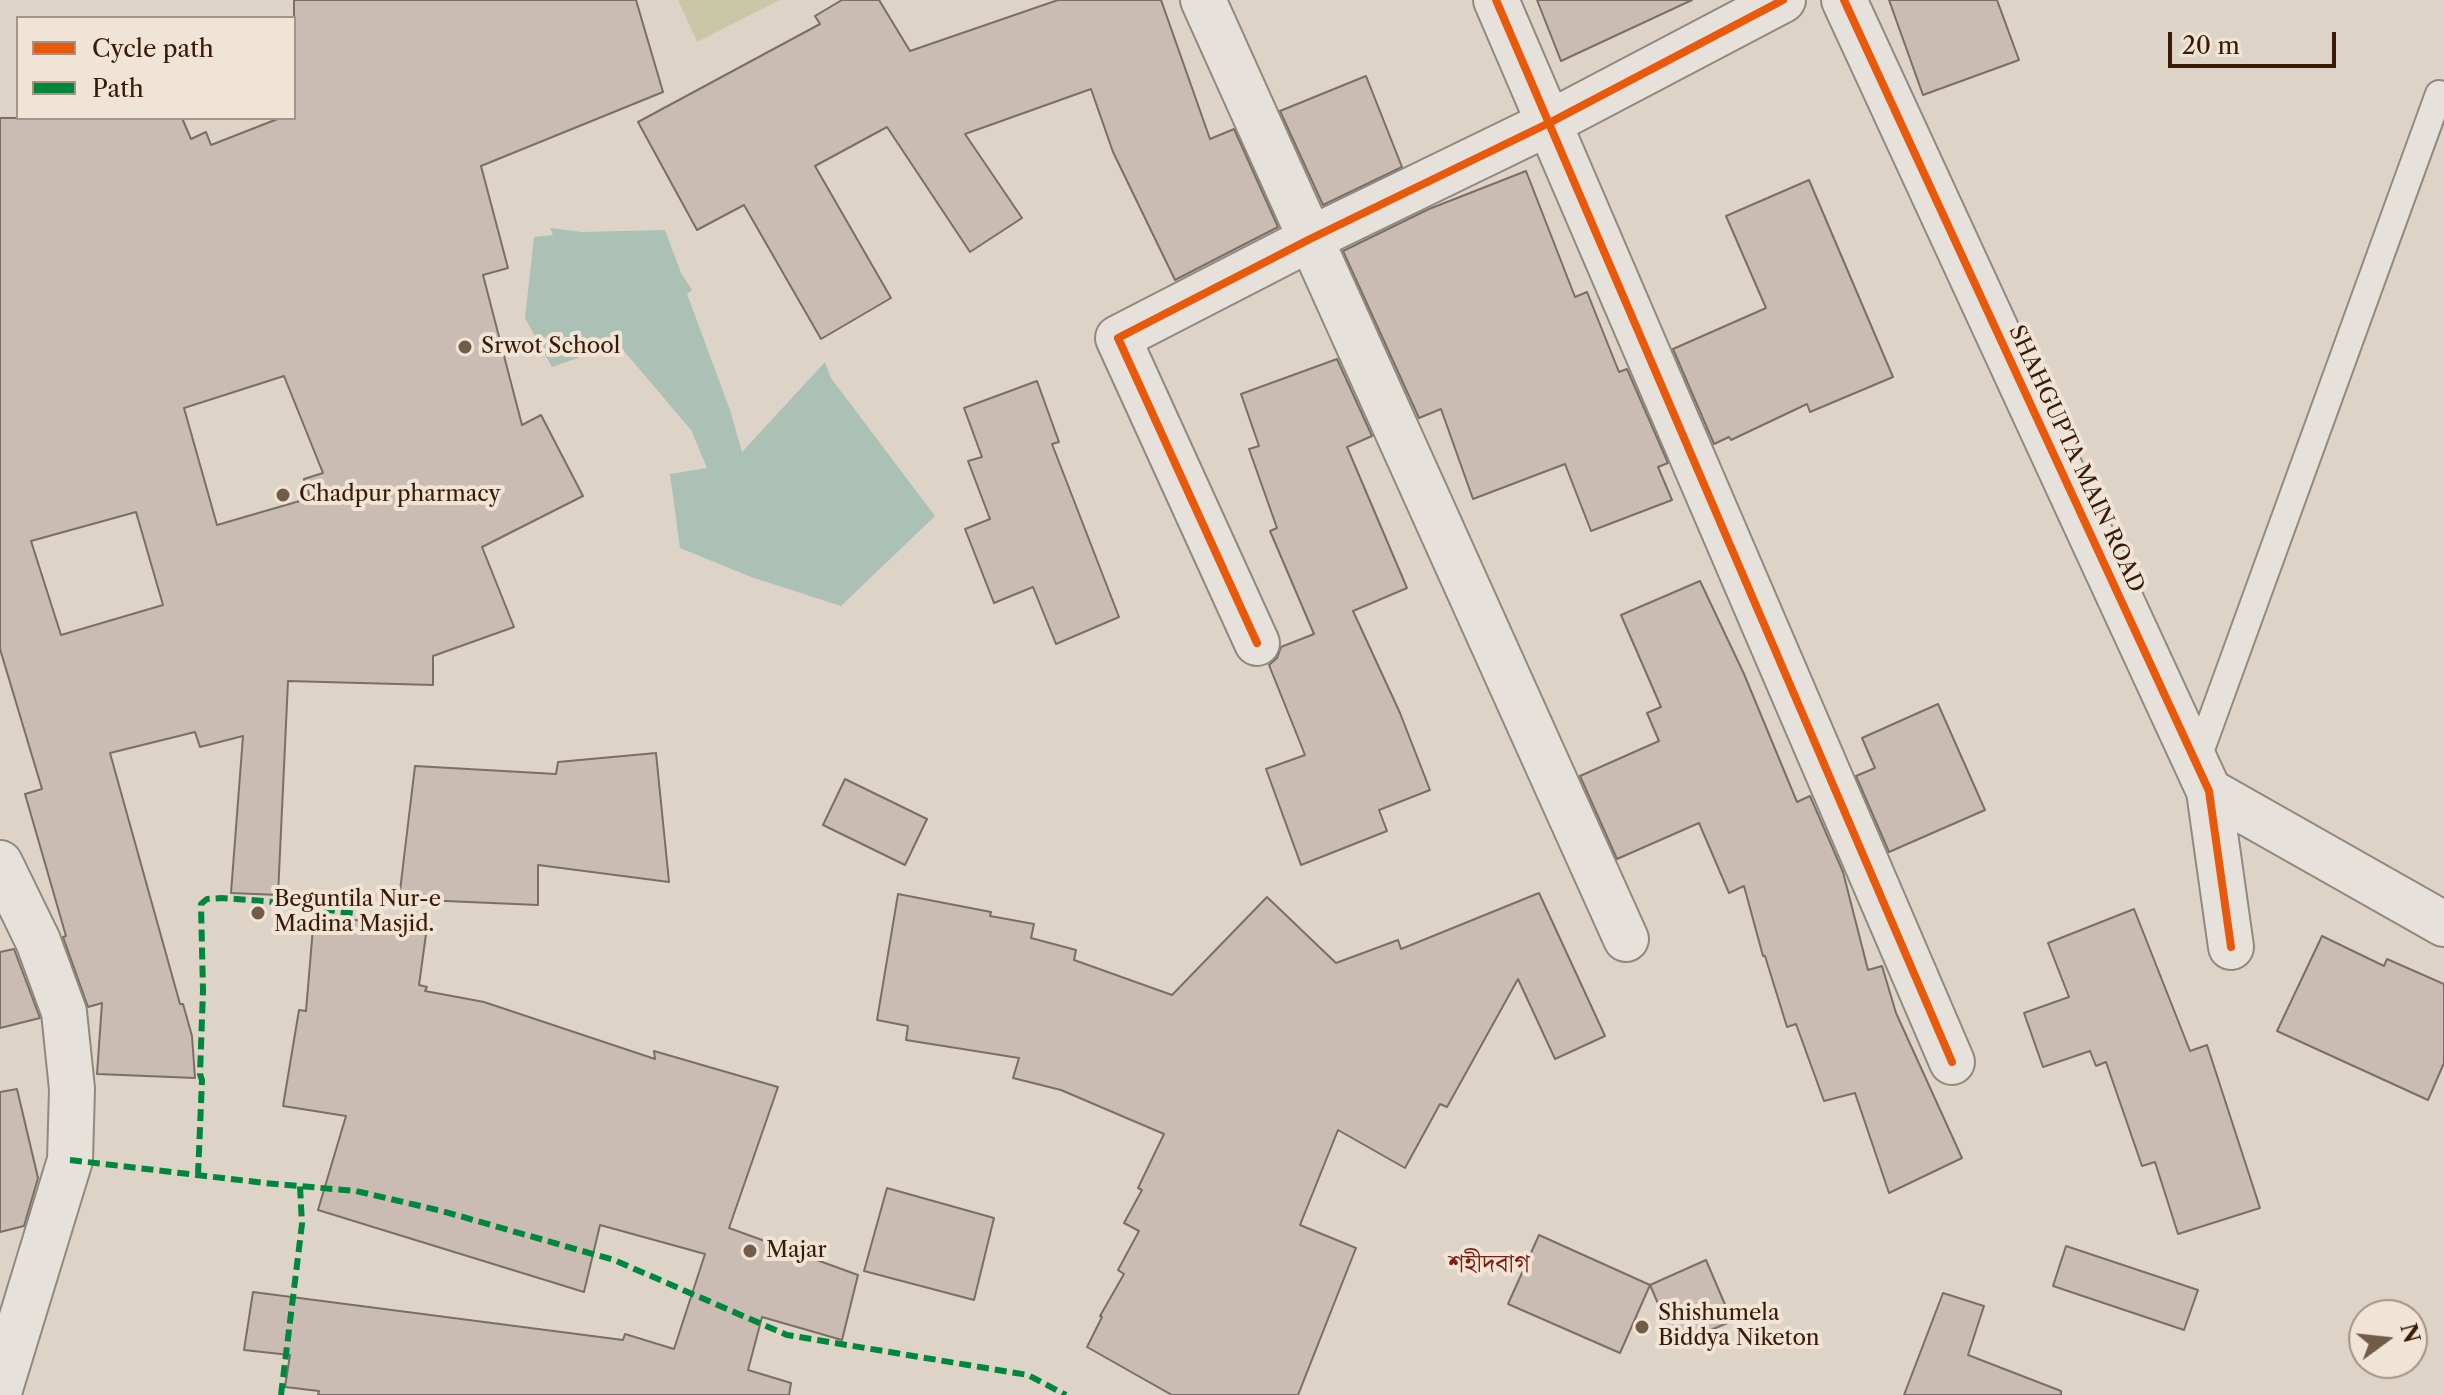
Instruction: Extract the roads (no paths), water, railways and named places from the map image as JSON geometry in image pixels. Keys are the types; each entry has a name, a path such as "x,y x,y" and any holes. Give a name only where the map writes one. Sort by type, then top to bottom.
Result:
{"street":[{"path":"1203,0 1626,939"},
{"path":"1496,0 1551,122 1952,1062"},
{"path":"1257,643 1118,338 1310,239 1551,122 1783,0"},
{"name":"SHAHGUPTA MAIN ROAD","path":"1844,0 2203,777 2231,947"},
{"path":"2203,777 2444,924"},
{"path":"0,863 38,941 64,1012 72,1089 70,1160 0,1389"}],"lane":[{"path":"2203,777 2439,94"}],"place":[{"name":"Srwot School","path":"465,347"},
{"name":"Chadpur pharmacy","path":"283,495"},
{"name":"Beguntila Nur-e Madina Masjid.","path":"258,913"},
{"name":"Majar","path":"750,1251"},
{"name":"Shishumela Biddya Niketon","path":"1642,1327"}],"district":[{"name":"শহীদবাগ","path":"1489,1264"}]}
